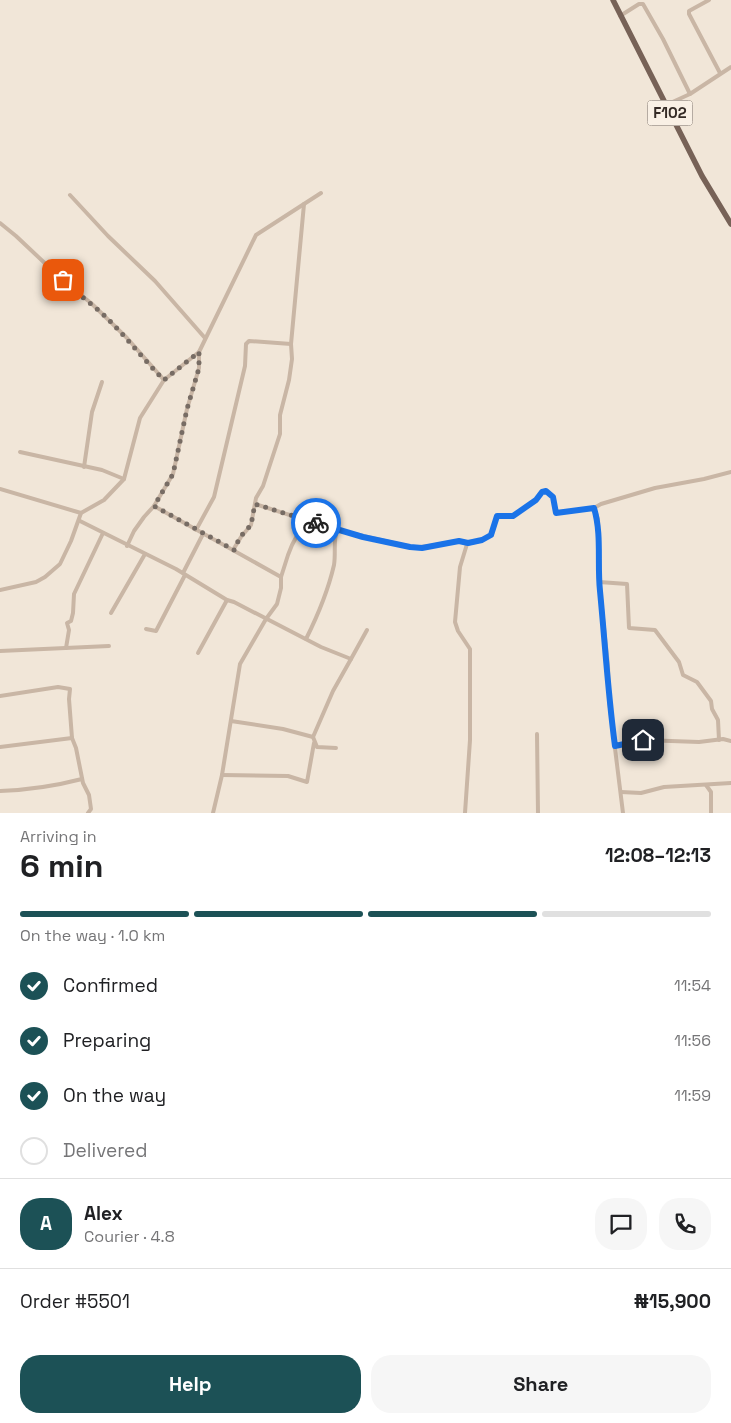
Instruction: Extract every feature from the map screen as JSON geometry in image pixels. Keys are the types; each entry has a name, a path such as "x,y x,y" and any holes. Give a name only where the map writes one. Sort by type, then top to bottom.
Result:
{"main road":[{"name":"F102","path":"613,0 712,195 731,224"}],"street":[{"path":"709,0 689,11 689,14 720,73"},
{"path":"620,16 642,4 663,39 690,94"},
{"path":"666,105 690,94 731,67"},
{"path":"127,546 173,474 187,409 199,368 199,352 256,235 321,193"},
{"path":"70,195 108,236 156,281 205,338"},
{"path":"234,550 240,537 251,525 255,504 280,434 280,415 292,359 291,344 304,204"},
{"path":"0,223 103,314 164,380"},
{"path":"196,530 214,497 245,366 246,344 249,341 291,344"},
{"path":"0,590 36,582 57,567 68,548 82,513 104,500 124,479 140,418 164,380 199,352"},
{"path":"84,467 92,412 102,382"},
{"path":"20,452 102,470 124,479"},
{"path":"255,504 337,530 410,547 422,548 459,541 468,543 489,537 497,516 513,516 536,500 542,492 546,491 553,497 556,513 594,508 601,504 655,488 704,480 731,472"},
{"path":"0,489 82,513"},
{"path":"154,506 281,577"},
{"path":"594,508 598,519 600,582 609,700 623,813"},
{"path":"213,813 222,775 240,664 266,618 277,604 281,588 281,577 292,545 306,519"},
{"path":"80,521 184,574 228,600 351,659"},
{"path":"306,639 324,601 334,564 337,530"},
{"path":"66,648 69,630 67,623 71,620 73,613 74,594 103,533"},
{"path":"146,630 156,631 203,534"},
{"path":"465,813 470,740 470,649 458,631 455,622 460,567 468,543"},
{"path":"111,613 145,554"},
{"path":"600,582 627,584 629,628 655,630 679,662 683,675 697,682 711,701 718,720 719,740"},
{"path":"198,653 228,600"},
{"path":"222,775 288,776 307,782 314,743 313,737 334,691 367,630"},
{"path":"0,651 109,646"},
{"path":"0,696 58,687 70,689 72,738 91,809 88,813"},
{"path":"231,721 283,729 313,737"},
{"path":"537,734 538,813"},
{"path":"0,747 72,738"},
{"path":"615,746 643,740 731,741"},
{"path":"314,743 317,747 336,748"},
{"path":"0,791 28,790 82,779"},
{"path":"620,792 641,793 664,787 731,783"},
{"path":"706,785 711,792 711,813"}],"way so far":[{"path":"63,280 108,319 164,380 199,352 199,368 187,409 173,474 154,506 234,550 240,537 251,525 255,504 316,523"}],"route":[{"path":"316,523 363,537 422,548 459,541 468,543 489,537 497,516 513,516 536,500 542,492 546,491 552,494 557,514 594,508 598,519 600,589 608,666 609,700 615,746 643,740"}]}
